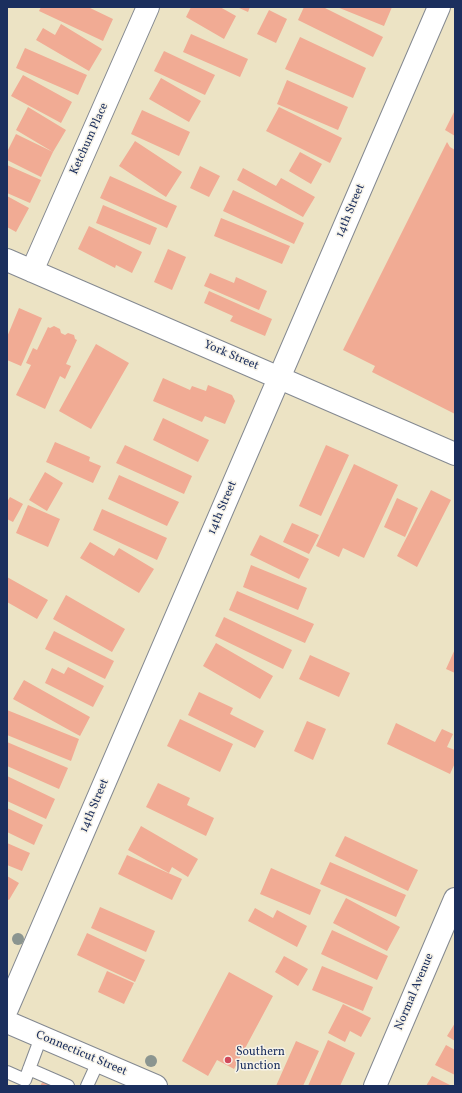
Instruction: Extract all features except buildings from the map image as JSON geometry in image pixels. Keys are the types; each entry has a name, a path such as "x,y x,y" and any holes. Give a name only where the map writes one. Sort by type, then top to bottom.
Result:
{"street":[{"name":"Ketchum Place","path":"32,271 148,7"},
{"name":"14th Street","path":"7,1009 439,7"},
{"name":"York Street","path":"7,260 455,454"},
{"name":"Normal Avenue","path":"375,1086 455,899"},
{"name":"Connecticut Street","path":"7,1022 156,1086"}],"lane":[{"path":"7,1072 24,1083 41,1037"},
{"path":"88,1086 98,1062"},
{"path":"29,1069 68,1086"}],"place":[{"name":"Southern Junction","path":"228,1060"}]}
